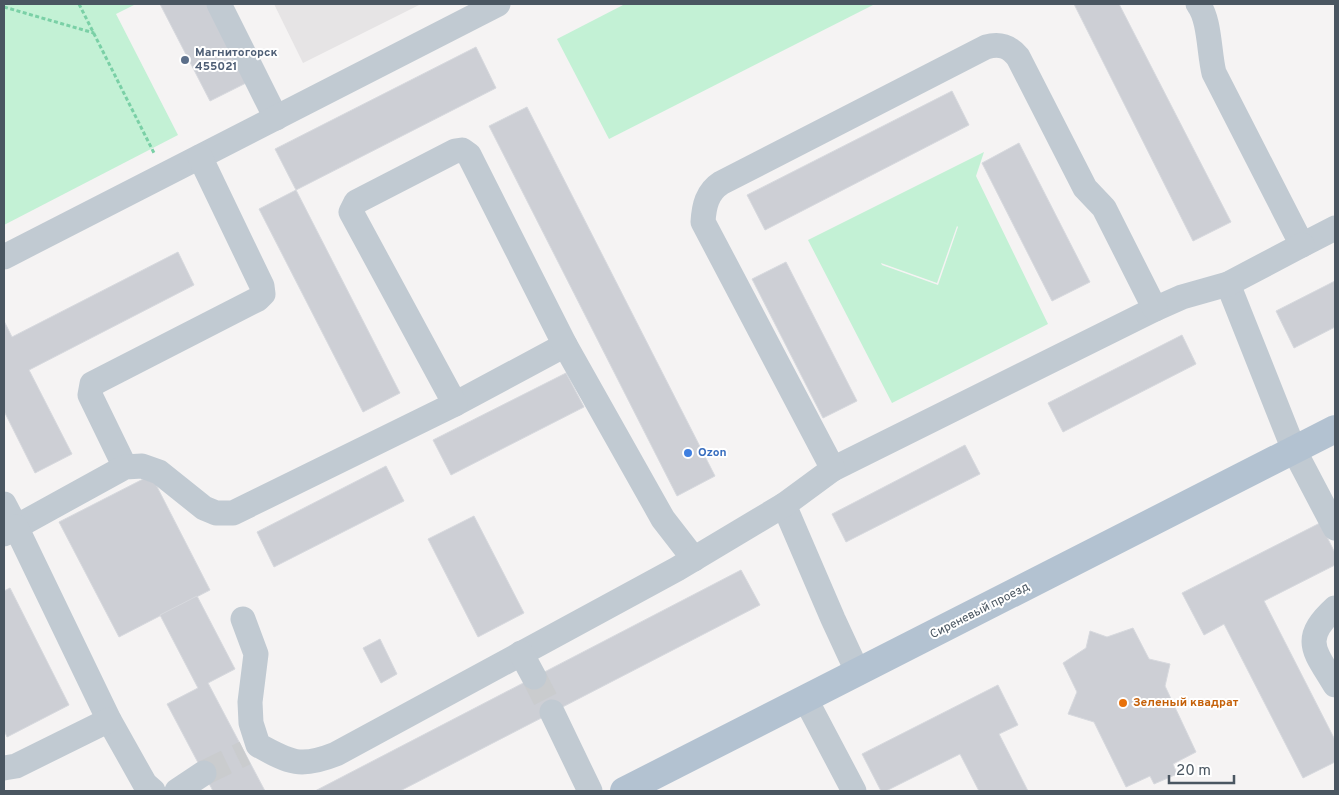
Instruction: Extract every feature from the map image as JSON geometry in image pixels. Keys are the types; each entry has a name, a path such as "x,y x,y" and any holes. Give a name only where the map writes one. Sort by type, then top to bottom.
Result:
{"main road":[{"name":"Сиреневый проезд","path":"624,791 1335,429"}],"lane":[{"path":"218,4 276,118"},
{"path":"4,257 498,4"},
{"path":"1198,4 1201,8 1209,36 1209,54 1214,73 1302,245"},
{"path":"833,469 704,222 704,209 708,196 713,188 721,183 986,47 994,44 1004,46 1012,50 1018,57 1085,188 1104,208 1156,309"},
{"path":"455,404 352,216 352,208 356,202 455,150 466,152 565,345 663,519 694,559"},
{"path":"125,467 90,395 92,384 258,299 263,294 262,286 200,157"},
{"path":"243,619 256,654 250,702 252,749 298,764 318,762 336,754 694,559 784,505 807,486 833,469 1156,309 1182,297 1228,284 1335,228"},
{"path":"1228,284 1294,450 1335,528"},
{"path":"10,530 125,467 142,466 159,472 204,508 216,513 233,513 455,404 565,345"},
{"path":"4,504 10,530 109,720 145,784 153,791"},
{"path":"784,505 858,672"},
{"path":"1335,608 1317,627 1314,646 1335,685"},
{"path":"521,653 534,677"},
{"path":"806,700 854,791"},
{"path":"552,712 590,791"},
{"path":"4,768 16,766 109,720"},
{"path":"177,791 204,773"}],"path":[{"path":"79,4 165,174"},
{"path":"4,8 95,33"}],"shaded area":[{"path":"274,4 421,4 303,63"}],"green space":[{"path":"4,4 136,4 116,14 178,135 4,225"},
{"path":"625,4 875,4 609,139 557,39"},
{"path":"984,152 976,176 1048,324 892,403 808,240","holes":["958,227 938,285 882,265 881,263 937,283"]}],"building":[{"path":"160,4 207,4 248,82 210,101"},
{"path":"1074,4 1119,4 1231,222 1193,241"},
{"path":"476,47 496,88 296,190 275,149"},
{"path":"952,91 969,125 765,230 747,195"},
{"path":"527,107 715,476 677,496 489,126"},
{"path":"1019,143 1090,282 1052,301 982,163"},
{"path":"296,190 400,393 363,412 259,209"},
{"path":"178,252 194,285 29,370 72,454 35,473 4,411 4,321 12,337"},
{"path":"786,262 857,401 823,418 752,279"},
{"path":"1335,281 1335,327 1294,348 1276,311"},
{"path":"1182,335 1196,364 1063,432 1048,403"},
{"path":"566,373 584,407 451,475 433,440"},
{"path":"965,445 980,474 846,542 832,514"},
{"path":"386,466 404,501 274,567 257,532"},
{"path":"151,475 210,590 119,637 59,522"},
{"path":"474,516 524,613 478,637 428,539"},
{"path":"1320,523 1335,553 1335,565 1264,601 1335,740 1335,762 1303,778 1224,624 1204,635 1182,593"},
{"path":"741,570 760,605 400,791 315,791"},
{"path":"10,588 69,705 7,737 4,730 4,591"},
{"path":"197,596 235,669 208,683 265,791 213,791 167,704 198,688 160,615"},
{"name":"Зеленый квадрат","path":"1133,628 1149,659 1170,664 1165,686 1196,752 1173,764 1177,774 1154,784 1150,776 1126,787 1094,722 1068,714 1077,692 1063,663 1086,648 1090,631 1107,637"},
{"path":"380,639 397,674 381,683 363,648"},
{"path":"998,685 1018,725 999,734 1028,791 979,791 960,754 886,791 881,791 862,754"}],"tunnel":[{"path":"534,677 552,712"},
{"path":"204,773 245,753"}],"place":[{"name":"Магнитогорск 455021","path":"185,60"},
{"name":"Ozon","path":"688,453"},
{"name":"Зеленый квадрат","path":"1123,703"}]}
